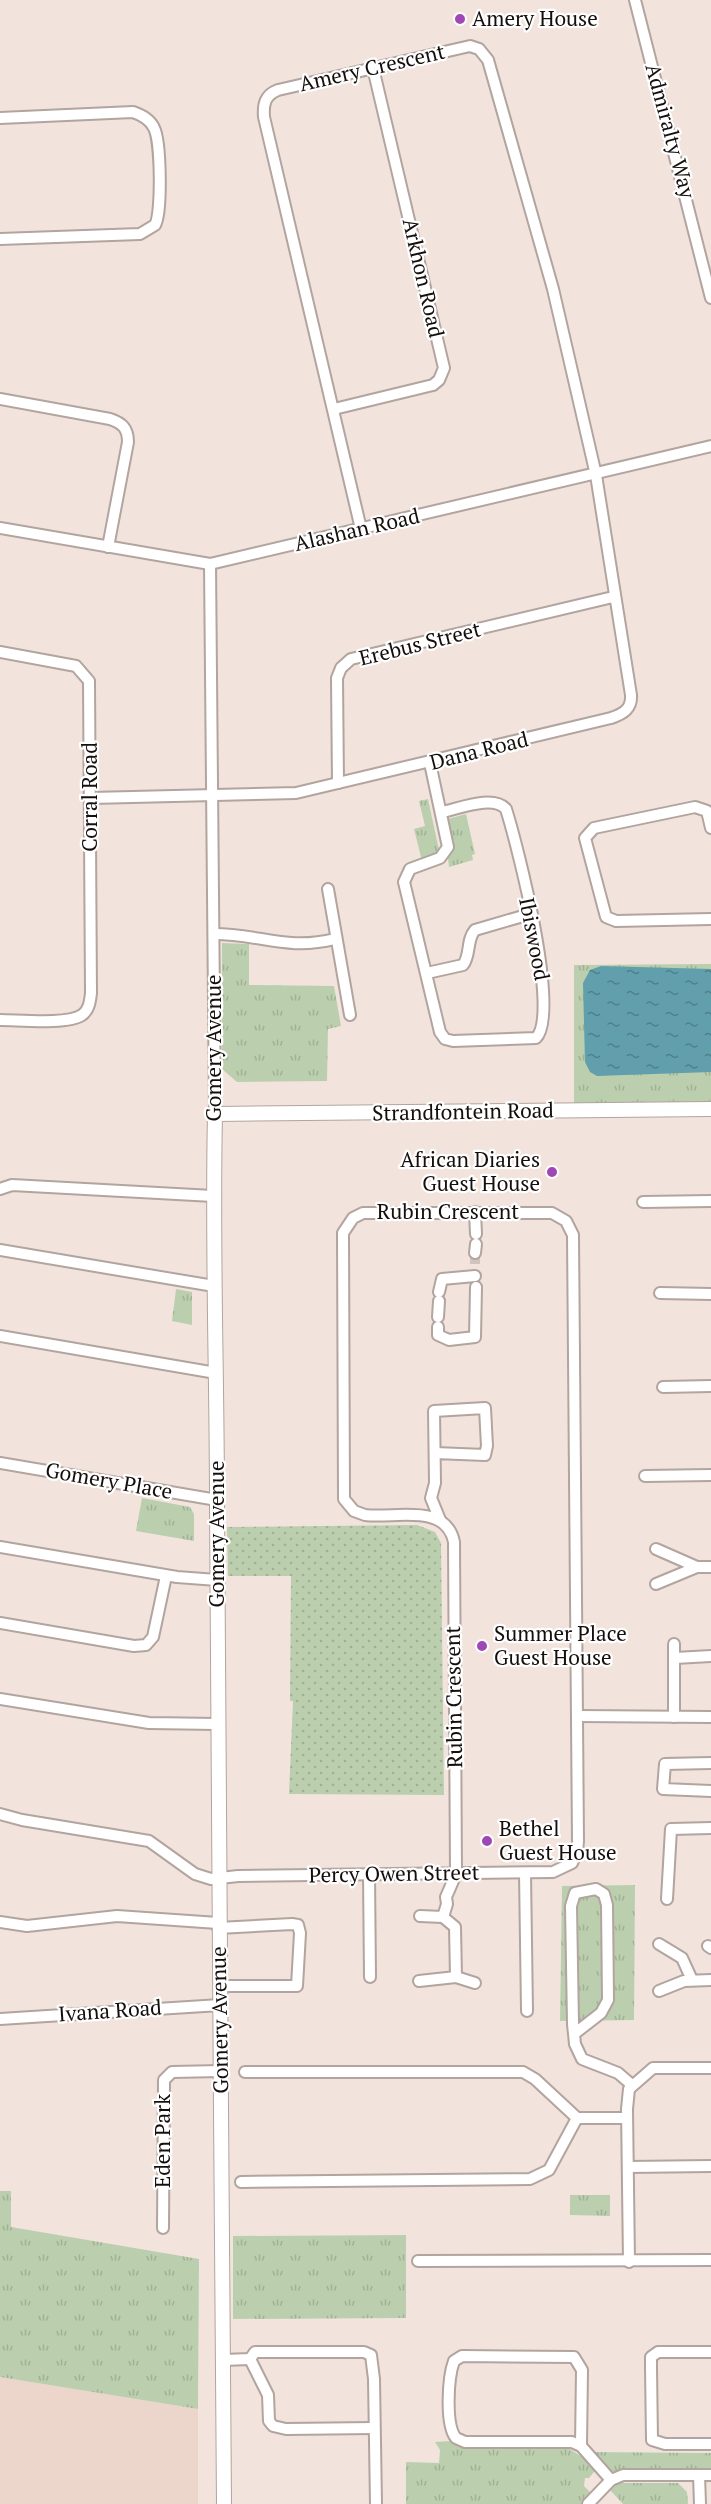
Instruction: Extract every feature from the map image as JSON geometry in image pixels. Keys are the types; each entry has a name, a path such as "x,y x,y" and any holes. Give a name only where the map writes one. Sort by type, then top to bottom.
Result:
{"street":[{"name":"Admiralty Way","path":"635,0 711,298"},
{"name":"Amery Crescent","path":"361,529 263,108 269,95 278,90 373,68 470,46 479,50 488,60 550,278 596,475"},
{"name":"Arkhon Road","path":"334,409 432,385 439,380 444,368 373,68"},
{"path":"0,118 133,112 145,117 157,135 159,210 155,225 140,234 0,239"},
{"path":"0,399 110,419 119,422 126,429 128,442 108,547"},
{"name":"Alashan Road","path":"0,528 210,564 596,475 711,446"},
{"name":"Dana Road","path":"90,798 296,794 430,763 622,714 631,700 613,597 596,475"},
{"name":"Gomery Avenue","path":"210,564 214,934 213,1196 217,1500 218,1925 224,2504"},
{"name":"Erebus Street","path":"338,783 337,678 341,668 351,659 613,597"},
{"name":"Corral Road","path":"0,652 71,664 87,676 91,993 87,1010 79,1017 64,1020 0,1020"},
{"name":"Ibiswood","path":"430,763 448,842 447,851 440,858 410,869 404,882 428,973 438,1027 445,1039 536,1038 543,1023 543,977 504,806 487,803 442,812"},
{"path":"711,828 707,811 695,807 594,828 585,838 606,917 616,921 711,919"},
{"path":"328,889 350,1015"},
{"path":"428,973 463,965 466,961 470,936 475,930 530,914"},
{"path":"214,934 247,935 277,944 296,945 335,939"},
{"name":"Strandfontein Road","path":"215,1114 711,1109"},
{"path":"0,1189 12,1185 213,1196"},
{"path":"643,1202 711,1201"},
{"path":"475,1212 476,1249 475,1337 444,1339 438,1335 442,1279 475,1280"},
{"name":"Rubin Crescent","path":"443,1917 447,1904 446,1897 456,1874 454,1547 450,1529 440,1520 421,1516 365,1515 354,1511 344,1499 342,1242 347,1224 363,1213 552,1213 566,1221 573,1235 577,1848 574,1859 568,1866"},
{"path":"0,1250 214,1286"},
{"path":"660,1293 711,1294"},
{"path":"0,1336 216,1373"},
{"path":"663,1387 711,1386"},
{"path":"435,1453 485,1455 485,1408 434,1410 435,1487 431,1498 440,1520"},
{"name":"Gomery Place","path":"0,1463 217,1500"},
{"path":"645,1476 711,1475"},
{"path":"0,1547 165,1576 217,1580"},
{"path":"656,1549 697,1567"},
{"path":"656,1584 697,1567 711,1567"},
{"path":"0,1623 134,1646 146,1645 153,1637 165,1576"},
{"path":"674,1644 674,1717"},
{"path":"675,1658 711,1656"},
{"path":"0,1699 149,1723 217,1724"},
{"path":"577,1716 711,1717"},
{"path":"711,1763 665,1764 663,1789 711,1791"},
{"path":"0,1814 22,1820 139,1838 158,1846 200,1876 219,1879"},
{"path":"668,1899 671,1829 711,1828"},
{"name":"Percy Owen Street","path":"219,1879 369,1874 553,1872 568,1866"},
{"path":"525,1873 527,2012"},
{"path":"369,1874 370,1977"},
{"path":"574,2034 601,2013 608,2000 607,1905 604,1894 596,1889 581,1890 575,1893 573,1899 574,2034 582,2059 618,2073 632,2085"},
{"path":"0,1922 27,1926 125,1916 218,1925 295,1924 300,1933 297,1986 220,1986"},
{"path":"420,1916 443,1917 454,1927 456,1977"},
{"path":"659,1944 682,1958 692,1980"},
{"path":"419,1981 456,1977 475,1983"},
{"path":"659,1991 692,1980 711,1980"},
{"name":"Ivana Road","path":"0,2019 220,2005"},
{"path":"628,2262 627,2098 632,2085 653,2068 711,2068"},
{"name":"Eden Park","path":"163,2228 164,2080 172,2072 221,2072"},
{"path":"245,2072 523,2072 536,2079 577,2118 627,2118"},
{"path":"241,2182 530,2179 549,2170 577,2118"},
{"path":"628,2167 711,2166"},
{"path":"418,2261 711,2260"},
{"path":"250,2359 255,2352 368,2353 374,2362 376,2504"},
{"path":"711,2352 654,2354 651,2361 651,2414 654,2441 711,2444"},
{"path":"581,2446 582,2370 574,2357 462,2356 454,2361 449,2400 451,2430 456,2439 465,2442 566,2442 581,2446 611,2480"},
{"path":"223,2360 250,2359"},
{"path":"250,2359 268,2395 269,2421 273,2426 286,2429 374,2428"},
{"path":"588,2504 611,2480 628,2475 705,2475 700,2504"}],"shaded area":[{"path":"0,2377 198,2409 198,2504 0,2504"}],"green space":[{"path":"428,799 439,850 438,854 422,861 414,829 425,826 419,801"},
{"path":"466,814 475,854 472,855 473,860 449,867 444,820"},
{"path":"222,943 249,944 249,985 334,986 341,1026 328,1029 327,1081 237,1082 222,1069"},
{"path":"711,964 711,1105 574,1103 574,965"},
{"path":"176,1289 192,1292 192,1325 172,1321"},
{"path":"142,1498 190,1507 194,1514 194,1541 136,1531"},
{"path":"417,1525 435,1532 441,1543 444,1795 289,1794 293,1701 290,1701 291,1576 228,1576 227,1527"},
{"path":"635,1885 634,2020 560,2021 562,1886"},
{"path":"0,2191 11,2191 11,2227 199,2259 198,2409 0,2377"},
{"path":"570,2195 610,2195 610,2216 570,2215"},
{"path":"406,2235 406,2318 233,2319 233,2236"},
{"path":"451,2441 458,2445 565,2446 596,2466 587,2452 711,2453 711,2471 606,2471 598,2467 589,2478 585,2478 584,2486 590,2492 587,2497 594,2504 406,2504 406,2462 439,2463 440,2450 435,2442"},
{"path":"618,2483 678,2483 687,2492 688,2504 623,2504 610,2490"}],"water":[{"path":"601,966 711,969 711,1072 597,1076 590,1072 585,1062 583,983 590,970"}],"tunnel":[{"path":"475,1253 475,1264"}],"place":[{"name":"Amery House","path":"460,19"},
{"name":"African Diaries Guest House","path":"552,1172"},
{"name":"Summer Place Guest House","path":"482,1646"},
{"name":"Bethel Guest House","path":"487,1841"}]}
